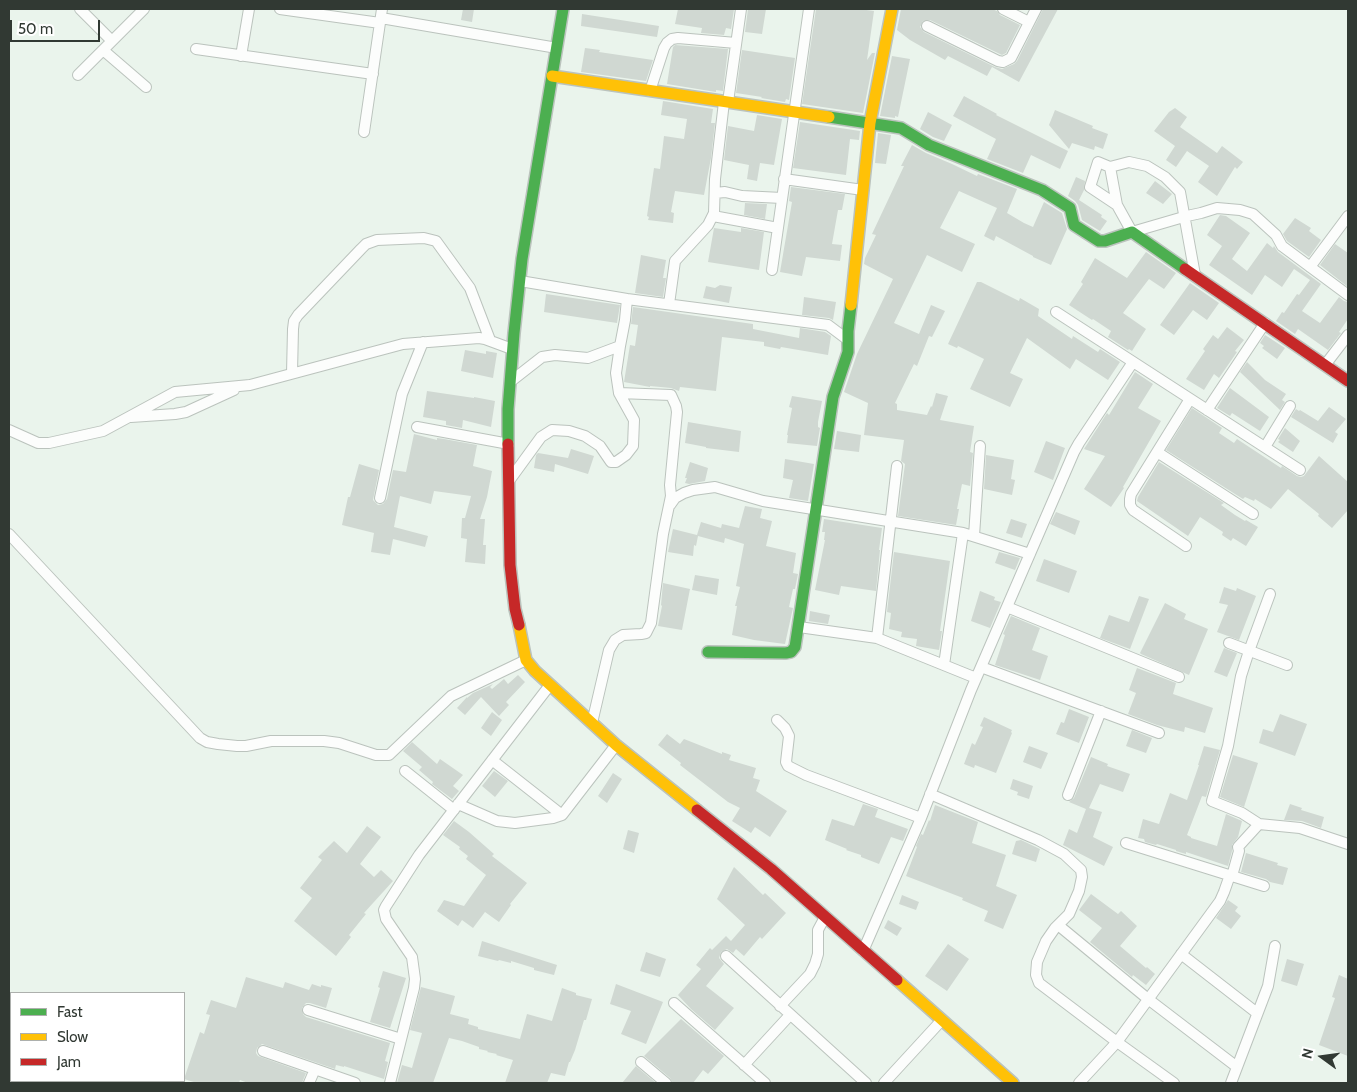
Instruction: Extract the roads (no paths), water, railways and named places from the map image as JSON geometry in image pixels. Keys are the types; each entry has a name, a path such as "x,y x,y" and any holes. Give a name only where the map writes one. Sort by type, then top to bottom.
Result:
{"street":[{"path":"80,9 112,41"},
{"path":"78,75 144,9"},
{"path":"241,56 249,9"},
{"path":"280,9 381,16 557,48"},
{"path":"563,9 520,281 512,349 508,409 510,565 514,609 526,660 550,686 616,745 771,869 1005,1081"},
{"path":"668,304 675,261 708,225 713,216 726,102 741,9"},
{"path":"772,270 808,9"},
{"path":"708,652 786,653 792,652 795,647 833,397 849,346 848,331 870,123 892,9"},
{"path":"1003,9 1029,22"},
{"path":"928,26 1003,62 1011,58 1036,9"},
{"path":"364,132 381,16"},
{"path":"650,91 664,48 667,42 672,39 736,43"},
{"path":"196,49 372,74"},
{"path":"103,50 146,87"},
{"path":"552,76 901,128 929,145 1042,190 1070,208 1074,225 1099,241 1105,241 1217,208 1232,208 1253,214 1276,235 1282,246 1348,295"},
{"path":"1117,205 1090,187 1098,162 1110,167 1130,162 1147,166 1165,177 1180,192 1195,276"},
{"path":"1110,167 1117,205 1132,232 1348,380"},
{"path":"784,179 863,190"},
{"path":"715,193 725,192 742,196 782,198"},
{"path":"713,216 778,228"},
{"path":"1310,268 1348,216"},
{"path":"292,373 294,321 366,244 377,240 424,238 436,241 470,288 490,340"},
{"path":"520,281 627,299 828,326 848,340"},
{"path":"509,481 542,437 552,430 569,431 585,436 600,446 611,462 616,462 626,455 633,446 634,420 619,392 616,373 627,299"},
{"path":"1056,312 1300,470"},
{"path":"1207,410 1265,323"},
{"path":"1326,365 1348,335"},
{"path":"9,430 38,442 50,443 102,431 174,392 240,386 397,346 473,338 490,340 512,349"},
{"path":"380,498 402,394 423,342"},
{"path":"510,382 542,357 554,355 588,358 620,346"},
{"path":"863,952 921,818 976,678 1079,443 1134,362"},
{"path":"128,417 186,412 240,386"},
{"path":"592,723 609,650 616,640 623,635 646,633 651,623 663,534 671,496 670,485 677,412 674,400 671,395 619,392"},
{"path":"1186,546 1133,510 1130,505 1131,494 1190,399"},
{"path":"1265,447 1290,406"},
{"path":"418,427 509,444"},
{"path":"944,665 968,535 980,446"},
{"path":"1157,452 1253,514"},
{"path":"877,638 897,466"},
{"path":"669,506 676,498 684,494 694,490 715,487 763,501 968,535 1030,554"},
{"path":"9,534 200,738 207,742 237,746 274,740 324,741 376,755 388,755 451,696 526,660"},
{"path":"1270,594 1241,676 1228,746 1212,801 1242,813 1258,824 1300,828 1348,844"},
{"path":"1007,607 1179,677"},
{"path":"799,627 877,638 976,678"},
{"path":"1230,643 1287,665"},
{"path":"981,667 1159,733"},
{"path":"390,1083 414,988 415,971 412,957 386,919 384,910 419,855 550,686"},
{"path":"1068,795 1100,711"},
{"path":"777,720 785,728 788,736 786,762 788,766 806,775 921,818"},
{"path":"405,771 456,807 506,822 534,821 562,815 616,745"},
{"path":"492,760 562,815"},
{"path":"930,794 1038,840 1064,854 1080,870 1081,884 1073,906 1069,914 1046,941 1037,962 1036,975 1039,983 1174,1083"},
{"path":"1079,1083 1117,1042 1220,901 1231,876 1239,851 1238,847 1258,824"},
{"path":"1126,843 1264,886"},
{"path":"780,1006 810,974 818,954 818,930 825,917"},
{"path":"1058,925 1148,999 1237,1067"},
{"path":"1232,1083 1268,986 1275,946"},
{"path":"1181,954 1257,1013"},
{"path":"726,956 866,1083"},
{"path":"674,1002 765,1083"},
{"path":"308,1010 402,1039"},
{"path":"744,1065 790,1015"},
{"path":"884,1083 941,1021"},
{"path":"263,1051 355,1083"},
{"path":"641,1062 666,1083"},
{"path":"309,1083 315,1069"}]}
